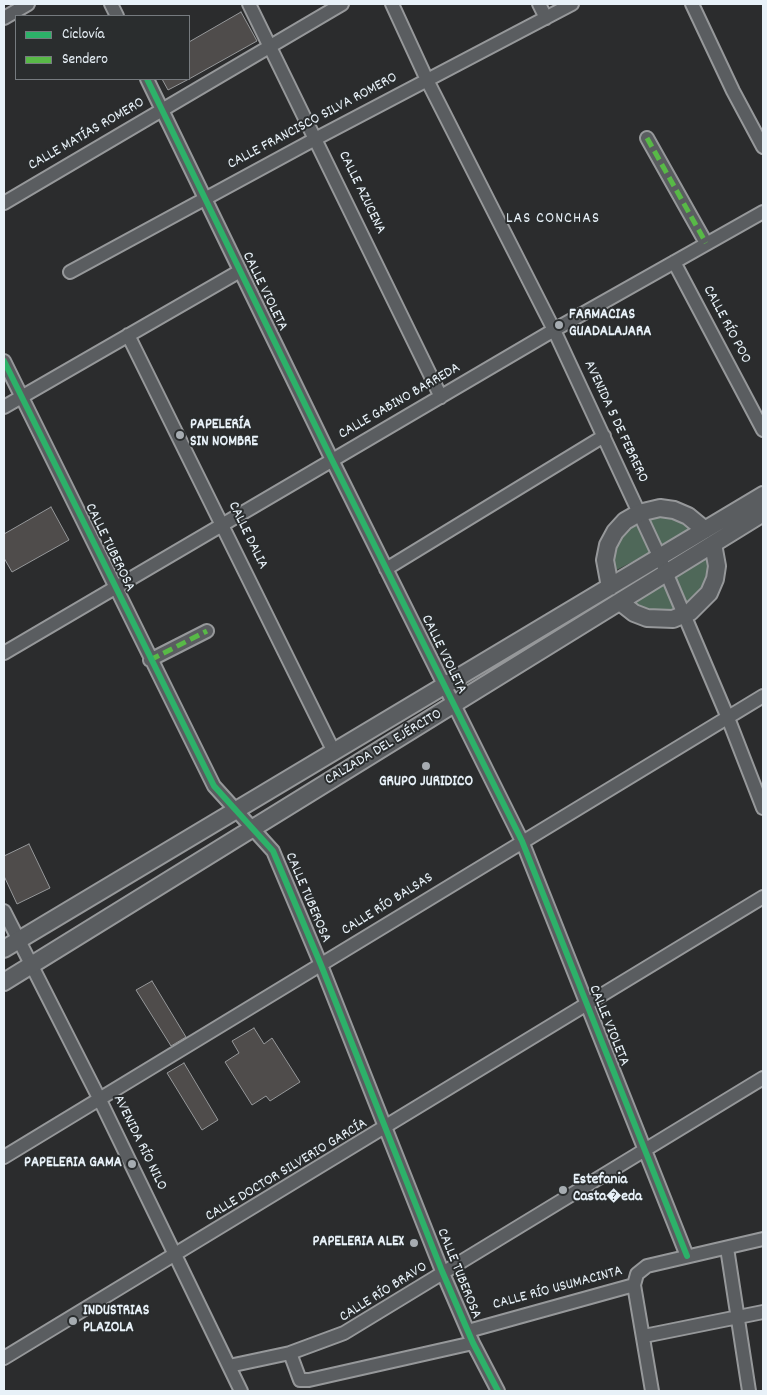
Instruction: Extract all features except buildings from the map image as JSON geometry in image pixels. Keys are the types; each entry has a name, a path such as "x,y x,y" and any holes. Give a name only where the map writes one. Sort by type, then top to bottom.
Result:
{"main road":[{"name":"CALZADA DEL EJÉRCITO","path":"4,982 620,602 705,530 763,495"},
{"path":"610,587 605,560 608,546 615,532 625,521 639,513 660,508 674,510 688,516 705,530"},
{"name":"CALZADA DEL EJÉRCITO","path":"4,949 610,587 713,544 763,513"},
{"path":"620,602 634,613 647,618 673,619 684,615 700,604 709,593 715,579 717,566 713,544"}],"street":[{"path":"4,18 28,4"},
{"name":"CALLE AZUCENA","path":"249,4 317,138 441,397"},
{"name":"CALLE MATÍAS ROMERO","path":"4,203 342,4"},
{"name":"AVENIDA 5 DE FEBRERO","path":"392,4 427,80 554,330 604,436 663,565 728,718 763,808"},
{"path":"539,4 546,18"},
{"name":"CALLE FRANCISCO SILVA ROMERO","path":"70,272 317,138 572,4"},
{"path":"692,4 733,91 763,147"},
{"name":"CALLE VIOLETA","path":"147,80 332,460 522,841 686,1256"},
{"path":"647,138 706,244"},
{"name":"CALLE GABINO BARREDA","path":"4,653 554,330 763,212"},
{"name":"CALLE RÍO POO","path":"674,262 763,430"},
{"path":"4,407 240,271"},
{"name":"CALLE DALIA","path":"128,334 334,752"},
{"name":"CALLE TUBEROSA","path":"4,361 150,660 214,786 273,851 321,965 442,1272 473,1343 498,1391"},
{"path":"386,569 604,436"},
{"path":"150,660 207,631"},
{"name":"CALLE RÍO BALSAS","path":"4,1156 763,696"},
{"name":"CALLE DOCTOR SILVERIO GARCÍA","path":"4,1358 763,897"},
{"name":"AVENIDA RÍO NILO","path":"4,911 99,1098 240,1391"},
{"name":"CALLE RÍO BRAVO","path":"229,1366 290,1353 344,1333 763,1078"},
{"name":"CALLE RÍO USUMACINTA","path":"468,1330 634,1285 637,1274 647,1266 763,1239"},
{"path":"727,1248 749,1391"},
{"path":"634,1285 652,1391"},
{"path":"644,1336 763,1312"},
{"path":"290,1353 300,1380 309,1380 473,1343"}],"green space":[{"path":"655,511 697,526 659,548 642,516"},
{"path":"635,520 651,552 609,574 610,545"},
{"path":"706,551 711,565 706,588 686,605 671,572"},
{"path":"662,580 678,615 672,618 624,602"}],"marked path":[{"path":"647,138 706,243"},
{"path":"150,660 207,631"}],"cycle path":[{"path":"147,80 332,460 522,841 687,1256"},
{"path":"4,361 214,786 273,851 321,965 442,1271 473,1343 498,1391"}],"place":[{"name":"FARMACIAS GUADALAJARA","path":"559,325"},
{"name":"PAPELERÍA SIN NOMBRE","path":"180,435"},
{"name":"GRUPO JURIDICO","path":"426,766"},
{"name":"PAPELERIA GAMA","path":"132,1164"},
{"name":"Estefania Casta�eda","path":"563,1190"},
{"name":"PAPELERIA ALEX","path":"414,1243"},
{"name":"INDUSTRIAS PLAZOLA","path":"73,1321"}],"district":[{"name":"LAS CONCHAS","path":"553,220"}]}
